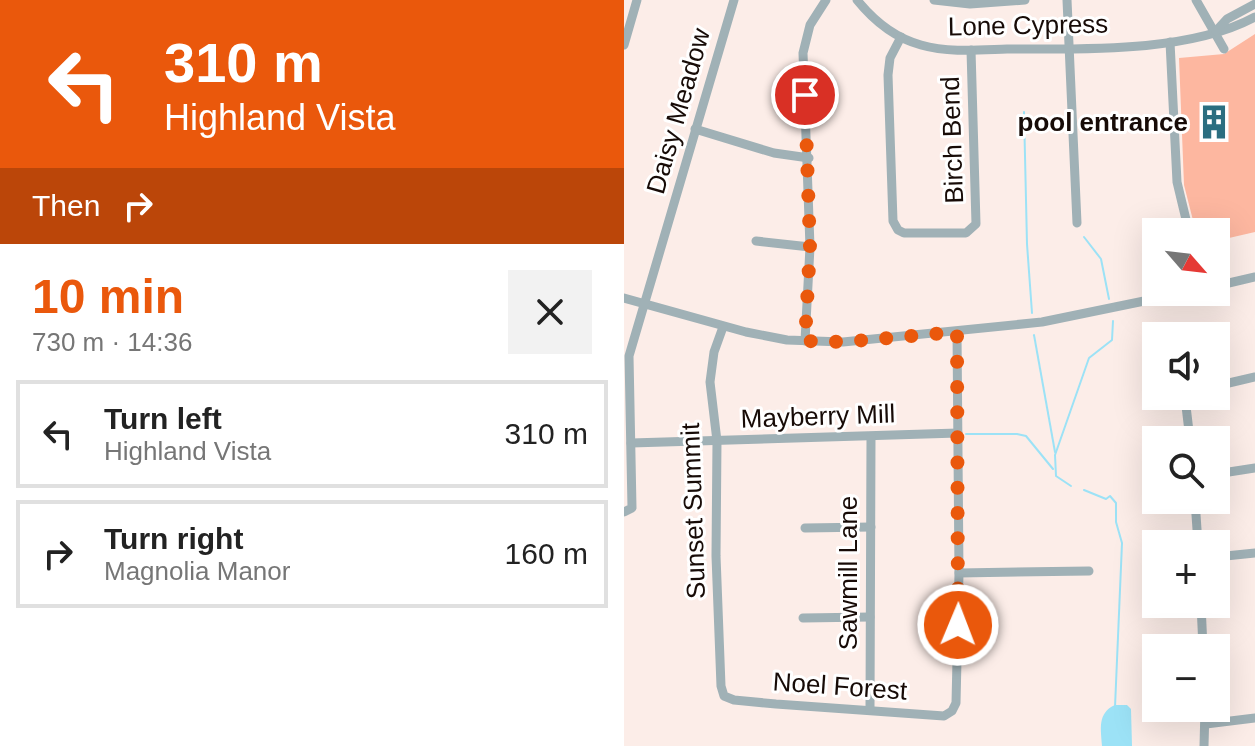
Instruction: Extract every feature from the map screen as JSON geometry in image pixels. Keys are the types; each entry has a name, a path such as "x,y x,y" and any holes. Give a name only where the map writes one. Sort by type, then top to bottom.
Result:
{"street":[{"path":"624,45 637,0"},
{"name":"Daisy Meadow","path":"624,512 632,508 629,356 734,0"},
{"path":"805,341 810,247 803,53 810,25 826,0"},
{"name":"Lone Cypress","path":"857,0 876,21 901,37 940,49 1069,49 1170,42 1233,29 1255,17"},
{"path":"934,0 1025,0"},
{"path":"1067,0 1077,223"},
{"path":"1196,0 1224,49"},
{"name":"Lone Cypress","path":"1215,33 1227,19 1255,4"},
{"name":"Birch Bend","path":"901,37 890,58 888,75 893,221 898,230 907,234 966,233 974,228 977,219 971,50"},
{"path":"1170,42 1177,182 1186,218"},
{"path":"695,129 774,153 809,158"},
{"path":"756,241 810,247"},
{"path":"1230,283 1255,277"},
{"path":"624,298 723,327 805,341 843,342 1066,318 1142,302"},
{"name":"Sunset Summit","path":"723,327 714,352 710,382 717,441 716,556 721,686 724,696"},
{"path":"957,332 959,573 1089,571"},
{"path":"1230,383 1255,377"},
{"name":"Mayberry Mill","path":"631,443 958,433"},
{"name":"Sawmill Lane","path":"870,710 871,437"},
{"path":"1230,472 1255,468"},
{"path":"805,528 871,527"},
{"path":"1230,556 1255,553"},
{"path":"1043,572 1043,584"},
{"name":"Noel Forest","path":"724,696 734,700 944,716 952,711 956,703 959,573"},
{"path":"803,618 870,617"},
{"path":"1204,746 1206,724 1255,718"}],"shaded area":[{"path":"1255,34 1255,232 1230,238 1230,218 1192,218 1184,185 1179,58 1224,54"}],"water":[{"path":"1115,705 1127,705 1131,709 1132,746 1102,746 1103,717"}],"waterway":[{"path":"1024,112 1032,313"},
{"path":"1084,237 1101,259 1109,299"},
{"path":"1071,486 1056,476 1055,455 1089,358 1112,340 1113,321"},
{"path":"1034,335 1055,452"},
{"path":"966,434 1026,436 1053,469"},
{"path":"1084,490 1106,499 1110,496 1116,503 1116,522 1122,543 1115,707"}],"place":[{"name":"pool entrance","path":"1214,122"}],"route":[{"path":"805,95 810,247 805,341 843,342 957,332 958,625"}]}
